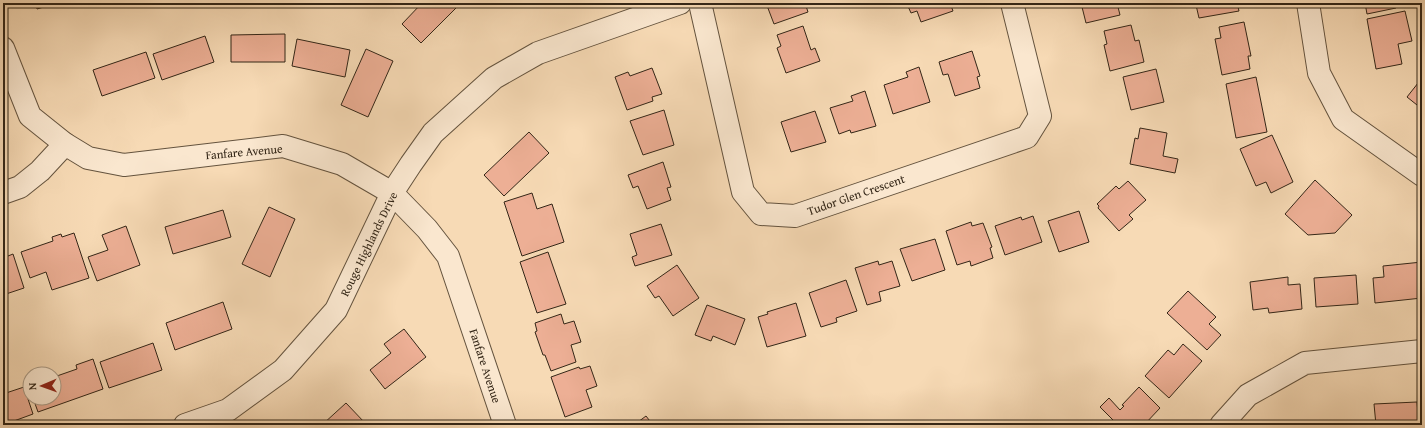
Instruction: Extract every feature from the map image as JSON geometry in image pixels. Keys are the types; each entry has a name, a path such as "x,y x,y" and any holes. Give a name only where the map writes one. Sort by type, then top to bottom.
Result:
{"street":[{"name":"Rouge Highlands Drive","path":"185,425 228,410 283,370 332,315 336,310 392,193 433,133 494,78 538,53 680,3"},
{"name":"Tudor Glen Crescent","path":"700,3 743,192 761,214 794,216 1027,137 1040,116 1012,3"},
{"path":"1308,3 1319,74 1344,119 1422,174"},
{"name":"Fanfare Avenue","path":"3,48 30,116 65,144 88,158 124,165 283,146 342,164 392,193 427,229 448,256 505,425"},
{"path":"3,193 20,187 40,171 65,144"},
{"path":"1221,425 1248,395 1305,363 1422,351"}],"building":[{"path":"36,3 57,3 37,9"},
{"path":"422,3 460,4 421,43 402,24"},
{"path":"766,3 805,3 808,12 774,24"},
{"path":"950,3 953,11 921,22 917,11 911,13 907,4"},
{"path":"1081,3 1117,3 1120,15 1086,23"},
{"path":"1207,3 1237,3 1239,11 1199,18 1196,5"},
{"path":"1365,3 1395,3 1396,8 1367,14"},
{"path":"1405,11 1412,41 1398,44 1402,64 1376,69 1367,19"},
{"path":"1244,22 1251,56 1248,56 1250,69 1222,75 1215,39 1221,38 1219,27"},
{"path":"1131,25 1135,41 1139,40 1144,62 1110,71 1104,45 1107,44 1104,31"},
{"path":"803,26 811,50 815,48 820,61 786,73 777,48 781,46 777,35"},
{"path":"285,34 285,62 231,62 231,35"},
{"path":"205,36 214,62 162,80 153,54"},
{"path":"297,39 350,50 345,77 292,66"},
{"path":"366,49 393,61 368,117 341,105"},
{"path":"972,51 980,76 977,77 980,88 955,96 948,74 943,75 939,62"},
{"path":"146,52 155,78 102,96 93,70"},
{"path":"919,67 930,102 893,114 884,85 908,77 906,72"},
{"path":"652,68 662,94 652,97 653,101 627,110 615,77 628,72 630,76"},
{"path":"1156,69 1164,102 1131,110 1123,77"},
{"path":"1256,77 1267,132 1236,138 1226,84"},
{"path":"1422,78 1422,109 1407,97"},
{"path":"865,91 876,126 851,133 850,130 839,134 830,108 853,101 851,96"},
{"path":"664,110 674,145 643,155 630,121"},
{"path":"815,111 826,142 791,152 781,122"},
{"path":"1140,128 1167,133 1163,156 1178,159 1175,173 1130,164 1135,138 1138,139"},
{"path":"529,132 549,153 504,196 484,175"},
{"path":"1272,135 1293,182 1271,193 1266,182 1256,186 1240,149"},
{"path":"663,162 671,187 667,188 671,200 647,209 638,186 633,188 628,175"},
{"path":"1315,180 1352,215 1335,233 1308,235 1285,214"},
{"path":"1128,181 1146,200 1129,215 1133,219 1119,231 1098,208 1099,206 1097,204 1116,186 1119,189"},
{"path":"532,193 537,209 552,204 564,242 522,256 504,202"},
{"path":"269,207 295,219 270,277 242,264"},
{"path":"223,210 231,237 173,254 165,227"},
{"path":"1079,211 1089,242 1059,252 1048,221"},
{"path":"1033,216 1042,242 1005,255 995,226 1021,217 1022,220"},
{"path":"971,222 972,226 983,223 992,247 990,248 993,258 971,266 970,261 957,265 946,231"},
{"path":"661,224 672,255 635,266 632,257 637,255 630,234"},
{"path":"126,226 140,265 97,281 88,257 108,250 102,235"},
{"path":"74,233 89,278 52,290 46,272 30,278 21,252 53,241 52,237 61,234 62,237"},
{"path":"935,239 945,270 912,281 900,249"},
{"path":"548,252 566,304 537,313 520,262"},
{"path":"13,254 24,288 3,295 3,258"},
{"path":"878,261 879,265 892,261 900,286 879,292 881,301 867,305 855,268"},
{"path":"1422,262 1422,298 1375,303 1373,278 1384,277 1383,266"},
{"path":"677,265 699,298 673,316 659,296 655,298 647,286"},
{"path":"1356,275 1358,304 1316,307 1314,278"},
{"path":"1288,277 1288,285 1300,284 1302,309 1269,313 1268,308 1253,310 1250,282"},
{"path":"846,280 857,311 836,318 837,322 821,327 809,293"},
{"path":"1188,291 1216,317 1209,324 1221,335 1207,350 1167,313"},
{"path":"223,302 232,329 175,350 166,323"},
{"path":"796,303 806,336 767,347 758,317 768,314 767,312"},
{"path":"707,305 745,319 735,345 713,336 711,341 695,335"},
{"path":"561,314 564,324 574,321 581,342 571,345 576,362 551,371 545,355 543,355 535,332 537,331 535,323"},
{"path":"404,329 426,357 385,389 370,370 391,353 384,344"},
{"path":"153,343 162,370 109,388 100,362"},
{"path":"1183,344 1202,361 1169,398 1145,376 1168,350 1174,355"},
{"path":"93,359 103,389 62,404 62,374 77,369 76,365"},
{"path":"590,366 597,386 586,390 592,407 565,417 551,377 579,367 580,369"},
{"path":"1139,387 1160,408 1144,425 1118,425 1100,407 1109,398 1120,410 1124,406 1122,405"},
{"path":"22,388 22,406 30,406 33,414 3,425 3,394"},
{"path":"1417,402 1419,425 1376,425 1374,404"},
{"path":"346,403 365,423 363,425 319,425 322,423 323,424"},
{"path":"36,406 55,406 38,412"},
{"path":"646,416 653,425 634,425"},
{"path":"1107,420 1111,425 1102,425"}]}
